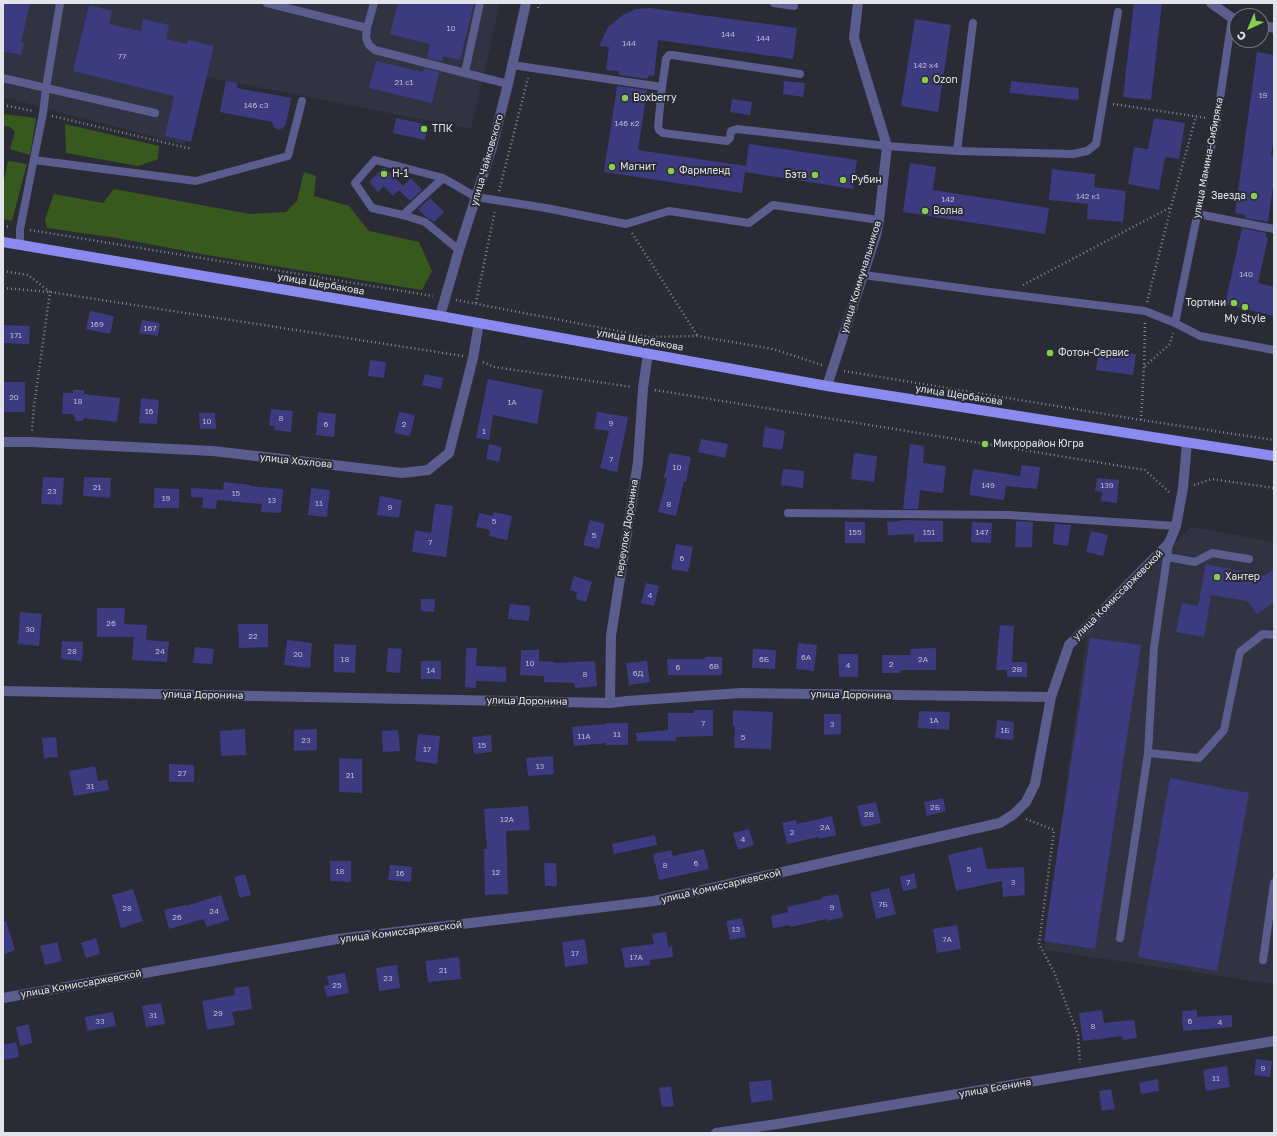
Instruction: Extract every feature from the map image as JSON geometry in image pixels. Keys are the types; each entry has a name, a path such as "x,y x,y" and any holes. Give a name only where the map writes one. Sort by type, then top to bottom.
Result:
{"main road":[{"name":"улица Щербакова","path":"3,242 440,316 827,386 1274,456"}],"street":[{"name":"улица Чайковского","path":"440,316 459,250 492,147 526,3"},
{"name":"улица Коммунальников","path":"827,386 876,235 887,146 854,38 858,3"},
{"name":"улица Мамина-Сибиряка","path":"1211,3 1229,15"},
{"name":"улица Хохлова","path":"3,442 213,451 402,473 428,470 448,453 473,358 479,323"},
{"name":"переулок Доронина","path":"610,703 611,636 638,462 643,388 648,354"},
{"name":"улица Комиссаржевской","path":"3,998 337,939 654,901 1000,823 1014,814 1026,802 1035,784 1051,697 1069,645 1169,543 1176,526 1183,488 1187,443"},
{"name":"улица Доронина","path":"3,690 610,703 741,693 1051,697"},
{"name":"улица Есенина","path":"716,1133 1274,1041"}],"lane":[{"path":"20,245 20,228 43,113 60,3"},
{"path":"267,3 367,28"},
{"path":"374,3 367,28 366,38 369,45 375,50 508,84"},
{"path":"465,72 480,3"},
{"path":"774,3 794,6"},
{"path":"800,74 669,55 666,59 662,87 658,127 659,130 663,133 727,141 730,138 731,131 737,129 887,146 957,151 1073,154 1087,151 1096,144 1118,12"},
{"path":"957,151 973,23"},
{"name":"улица Мамина-Сибиряка","path":"1175,323 1217,119 1229,48"},
{"path":"512,65 662,87"},
{"path":"3,78 155,112"},
{"path":"34,160 196,181 288,156 302,101"},
{"path":"459,250 425,222 372,208 355,183 375,160 443,178 476,197 546,208 626,224 669,211 749,223 773,205 879,220"},
{"path":"403,215 443,178"},
{"path":"1198,214 1274,229"},
{"path":"864,275 1145,311 1175,323 1200,336 1274,350"},
{"path":"788,513 1009,515 1176,526"},
{"path":"1120,938 1148,753 1154,647 1169,543"},
{"path":"1167,557 1195,562 1212,553 1249,559"},
{"path":"1148,753 1199,758 1224,730 1240,652 1263,634 1274,635"},
{"path":"1263,960 1274,883"}],"path":[{"path":"538,10 540,3"},
{"path":"476,303 497,200 530,68"},
{"path":"1103,102 1217,119"},
{"path":"3,105 43,113 192,149"},
{"path":"1141,420 1145,311 1196,116"},
{"path":"1008,294 1171,207"},
{"path":"626,224 697,336"},
{"path":"3,226 476,303 649,337 697,336 773,350 833,369 1141,420 1274,440"},
{"path":"3,271 28,275 50,292 34,406 31,442"},
{"path":"1144,367 1170,344 1175,323"},
{"path":"1014,814 1054,830 1039,944 1054,972 1078,1035 1080,1073"}],"shaded area":[{"path":"3,3 500,3 471,129 206,77 185,145 3,97"},
{"path":"1191,527 1274,542 1274,984 1044,950 1087,632"}],"green space":[{"path":"3,114 36,118 30,155 10,149 15,132 10,127 3,125"},
{"path":"65,124 159,146 158,159 138,166 66,153"},
{"path":"8,161 27,164 12,221 3,219 3,185"},
{"path":"304,172 316,176 314,196 349,206 369,231 419,242 432,271 422,290 207,255 117,238 47,228 45,219 54,194 103,203 114,189 250,214 286,212 297,201"}],"building":[{"path":"3,3 30,3 21,42 24,43 21,55 3,51"},
{"path":"398,3 474,3 460,60 443,56 442,61 427,58 430,44 390,34"},
{"path":"1134,3 1162,3 1151,100 1123,97"},
{"path":"89,5 112,11 109,24 141,31 143,19 169,25 166,39 187,44 188,40 214,46 191,142 165,136 174,96 73,71"},
{"path":"650,8 797,28 793,59 658,40 654,76 649,75 648,79 619,75 619,71 606,70 609,47 599,46 608,27 623,15 636,9"},
{"path":"915,19 951,25 938,112 901,106"},
{"path":"1257,52 1274,55 1274,136 1271,155 1274,156 1274,179 1268,222 1245,218 1246,215 1235,213"},
{"path":"376,61 423,72 424,68 439,72 432,103 369,88"},
{"path":"226,81 238,83 237,88 291,98 286,124 283,128 278,130 274,127 272,122 220,112"},
{"path":"784,81 805,83 803,97 783,94"},
{"path":"1011,81 1079,88 1078,100 1010,93"},
{"path":"617,86 647,90 638,150 746,166 749,144 857,160 853,189 745,172 742,193 604,172"},
{"path":"732,99 752,102 750,115 730,112"},
{"path":"396,118 428,125 425,140 393,133"},
{"path":"1154,118 1185,123 1179,159 1165,157 1159,190 1128,184 1134,147 1148,149"},
{"path":"910,163 936,167 933,190 1049,208 1045,234 903,212"},
{"name":"Н-1","path":"383,168 385,168 403,186 393,196 384,186 378,192 369,182"},
{"path":"1052,169 1095,174 1094,187 1126,191 1123,222 1087,219 1088,204 1049,200"},
{"path":"411,178 422,190 410,201 399,190"},
{"path":"430,198 444,212 434,222 418,209"},
{"path":"1242,228 1266,233 1266,238 1268,238 1258,283 1274,287 1274,316 1225,304"},
{"path":"90,311 114,316 110,334 86,329"},
{"path":"142,320 160,323 158,336 139,333"},
{"path":"3,325 30,326 29,344 3,343"},
{"path":"1099,348 1136,354 1133,375 1096,370"},
{"path":"370,360 386,362 384,378 368,376"},
{"path":"425,374 443,378 441,389 422,385"},
{"path":"488,379 543,390 537,424 493,415 489,440 476,438"},
{"path":"3,382 25,382 25,412 3,412"},
{"path":"73,390 84,390 84,394 120,398 117,422 84,418 83,421 76,421 73,414 62,414 63,393 73,393"},
{"path":"141,398 159,400 157,424 139,423"},
{"path":"271,409 293,411 291,432 274,430 275,426 269,426"},
{"path":"318,412 336,414 334,437 316,435"},
{"path":"399,412 415,415 410,436 394,433"},
{"path":"597,412 628,417 617,472 600,468 609,431 594,429"},
{"path":"199,413 215,413 216,429 200,429"},
{"path":"765,427 785,431 782,450 762,447"},
{"path":"701,439 728,444 725,458 698,452"},
{"path":"489,444 502,447 499,462 486,459"},
{"path":"910,444 924,446 923,463 946,466 943,493 920,490 918,509 903,509"},
{"path":"669,453 691,457 686,482 684,481 676,516 658,512 667,478 664,478"},
{"path":"854,453 877,456 874,482 851,479"},
{"path":"1022,465 1040,467 1037,489 1006,486 1004,500 969,495 973,469 1020,476"},
{"path":"783,469 804,471 803,488 781,485"},
{"path":"43,477 64,478 62,505 41,504"},
{"path":"84,477 111,478 110,498 83,496"},
{"path":"1097,478 1119,480 1117,503 1101,501 1102,492 1095,491"},
{"path":"224,482 283,489 281,513 261,512 262,504 217,500 216,509 202,508 203,498 191,497 191,488 223,490"},
{"path":"154,488 179,489 179,508 154,508"},
{"path":"311,488 330,490 327,517 308,515"},
{"path":"380,496 402,500 399,518 377,515"},
{"path":"435,504 453,506 446,557 412,552 415,530 431,533"},
{"path":"494,512 512,516 507,540 489,536 490,530 476,527 479,513 493,516"},
{"path":"590,520 605,524 599,549 583,545"},
{"path":"901,520 943,521 943,542 914,542 914,534 888,535 887,522"},
{"path":"1016,521 1033,522 1032,547 1015,547"},
{"path":"845,522 865,522 865,543 845,543"},
{"path":"972,522 992,523 991,543 971,542"},
{"path":"1055,524 1071,525 1068,546 1053,544"},
{"path":"1091,531 1108,535 1103,556 1086,552"},
{"path":"676,544 693,547 688,572 671,569"},
{"path":"1206,564 1264,576 1274,569 1274,602 1257,614 1248,601 1211,595 1204,637 1176,632 1182,603 1198,606"},
{"path":"574,576 592,582 586,602 576,599 577,592 570,590"},
{"path":"646,583 659,586 654,606 641,603"},
{"path":"421,599 435,599 434,612 421,611"},
{"path":"510,604 530,606 529,621 508,619"},
{"path":"97,608 125,608 124,624 147,625 146,640 169,642 167,662 132,660 134,637 97,637"},
{"path":"20,612 42,614 39,646 18,644"},
{"path":"238,624 268,624 268,647 239,648"},
{"path":"1000,625 1014,626 1012,662 1027,662 1027,677 1007,677 1007,670 996,670"},
{"path":"1090,638 1141,645 1095,949 1044,941"},
{"path":"287,640 312,643 310,668 284,665"},
{"path":"62,641 83,642 82,661 61,659"},
{"path":"798,643 817,645 814,671 796,669"},
{"path":"334,644 356,645 355,673 334,672"},
{"path":"195,647 214,649 212,664 193,663"},
{"path":"388,648 402,649 400,673 386,672"},
{"path":"466,648 477,648 476,666 506,667 506,682 476,681 476,688 465,687"},
{"path":"936,648 936,670 900,670 901,673 882,673 882,655 911,655 910,649"},
{"path":"753,649 776,650 775,669 752,668"},
{"path":"521,650 539,650 539,661 555,663 595,661 597,686 575,688 574,683 544,682 544,676 520,675"},
{"path":"838,654 858,654 858,677 839,677"},
{"path":"705,657 722,657 722,675 668,675 667,659 705,659"},
{"path":"421,661 441,661 441,679 421,679"},
{"path":"647,661 650,682 629,685 626,663"},
{"path":"694,710 713,710 713,736 676,737 676,741 637,741 636,733 668,730 668,713 694,713"},
{"path":"733,710 773,712 771,749 734,748 735,726 733,726"},
{"path":"919,711 950,712 949,730 918,728"},
{"path":"824,714 841,714 841,734 824,735"},
{"path":"997,720 1014,722 1013,740 995,738"},
{"path":"606,723 628,723 628,745 606,745 606,743 574,746 572,727"},
{"path":"245,729 246,755 221,756 220,731"},
{"path":"317,729 317,750 294,751 294,730"},
{"path":"398,730 400,751 383,752 382,731"},
{"path":"418,734 440,736 437,764 415,761"},
{"path":"491,735 492,752 474,754 472,737"},
{"path":"56,737 58,757 44,758 42,738"},
{"path":"553,756 554,774 528,776 526,758"},
{"path":"339,758 362,759 362,793 339,792"},
{"path":"169,764 194,765 194,782 169,782"},
{"path":"95,766 98,781 107,780 109,790 74,796 69,771"},
{"path":"1170,778 1249,793 1217,971 1138,957"},
{"path":"943,798 946,811 927,816 924,802"},
{"path":"876,802 881,823 862,827 857,806"},
{"path":"528,806 530,830 506,831 508,894 485,895 484,849 487,849 484,809"},
{"path":"832,816 836,835 819,839 818,837 787,844 782,823 796,820 797,824"},
{"path":"749,829 754,845 738,850 733,833"},
{"path":"655,835 657,845 614,854 612,844"},
{"path":"982,847 987,869 1024,867 1025,895 1003,897 1002,881 956,891 948,855"},
{"path":"704,849 709,869 659,880 653,854 671,850 673,856"},
{"path":"330,861 351,861 351,882 330,881"},
{"path":"544,863 556,863 557,886 545,886"},
{"path":"390,865 412,867 411,882 388,880"},
{"path":"914,873 917,888 903,891 900,877"},
{"path":"245,874 251,895 240,898 234,877"},
{"path":"889,888 896,914 876,919 870,893"},
{"path":"133,889 143,921 121,928 112,895"},
{"path":"838,894 843,917 790,927 790,925 773,928 771,916 788,912 787,907"},
{"path":"221,895 229,920 207,927 204,919 169,929 164,910 186,906"},
{"path":"742,918 746,937 730,940 726,921"},
{"path":"6,921 15,950 3,955 3,922"},
{"path":"957,925 961,949 937,953 933,929"},
{"path":"666,932 668,947 672,946 673,957 650,960 650,965 625,968 621,948 654,944 652,934"},
{"path":"96,938 100,954 86,958 81,943"},
{"path":"585,939 588,964 565,967 562,942"},
{"path":"57,942 62,961 45,965 40,946"},
{"path":"459,957 461,979 428,982 425,961"},
{"path":"397,965 400,988 379,991 376,968"},
{"path":"345,973 349,993 327,997 324,986 329,985 327,976"},
{"path":"249,986 252,1009 232,1012 235,1025 207,1030 202,1001 235,995 234,988"},
{"path":"161,1003 165,1024 146,1027 142,1006"},
{"path":"1102,1010 1104,1023 1134,1020 1137,1038 1123,1040 1122,1036 1083,1041 1079,1013"},
{"path":"1197,1010 1197,1017 1232,1015 1232,1027 1183,1031 1182,1011"},
{"path":"113,1012 116,1026 87,1031 85,1017"},
{"path":"29,1024 32,1043 20,1046 16,1027"},
{"path":"16,1042 19,1057 3,1060 3,1045"},
{"path":"1256,1059 1272,1061 1270,1077 1254,1075"},
{"path":"1227,1066 1230,1087 1206,1091 1203,1070"},
{"path":"1158,1079 1159,1091 1141,1094 1139,1083"},
{"path":"771,1080 773,1100 751,1103 749,1082"},
{"path":"671,1086 674,1106 662,1107 659,1088"},
{"path":"1111,1089 1115,1109 1102,1111 1099,1091"}],"place":[{"name":"Ozon","path":"925,80"},
{"name":"Boxberry","path":"625,98"},
{"name":"ТПК","path":"424,129"},
{"name":"Магнит","path":"612,167"},
{"name":"Фармленд","path":"671,171"},
{"name":"Н-1","path":"384,174"},
{"name":"Бэта","path":"815,175"},
{"name":"Рубин","path":"843,180"},
{"name":"Звезда","path":"1254,196"},
{"name":"Волна","path":"925,211"},
{"name":"Тортини","path":"1234,303"},
{"name":"My Style","path":"1245,307"},
{"name":"Фотон-Сервис","path":"1050,353"},
{"name":"Микрорайон Югра","path":"985,444"},
{"name":"Хантер","path":"1217,577"}]}
